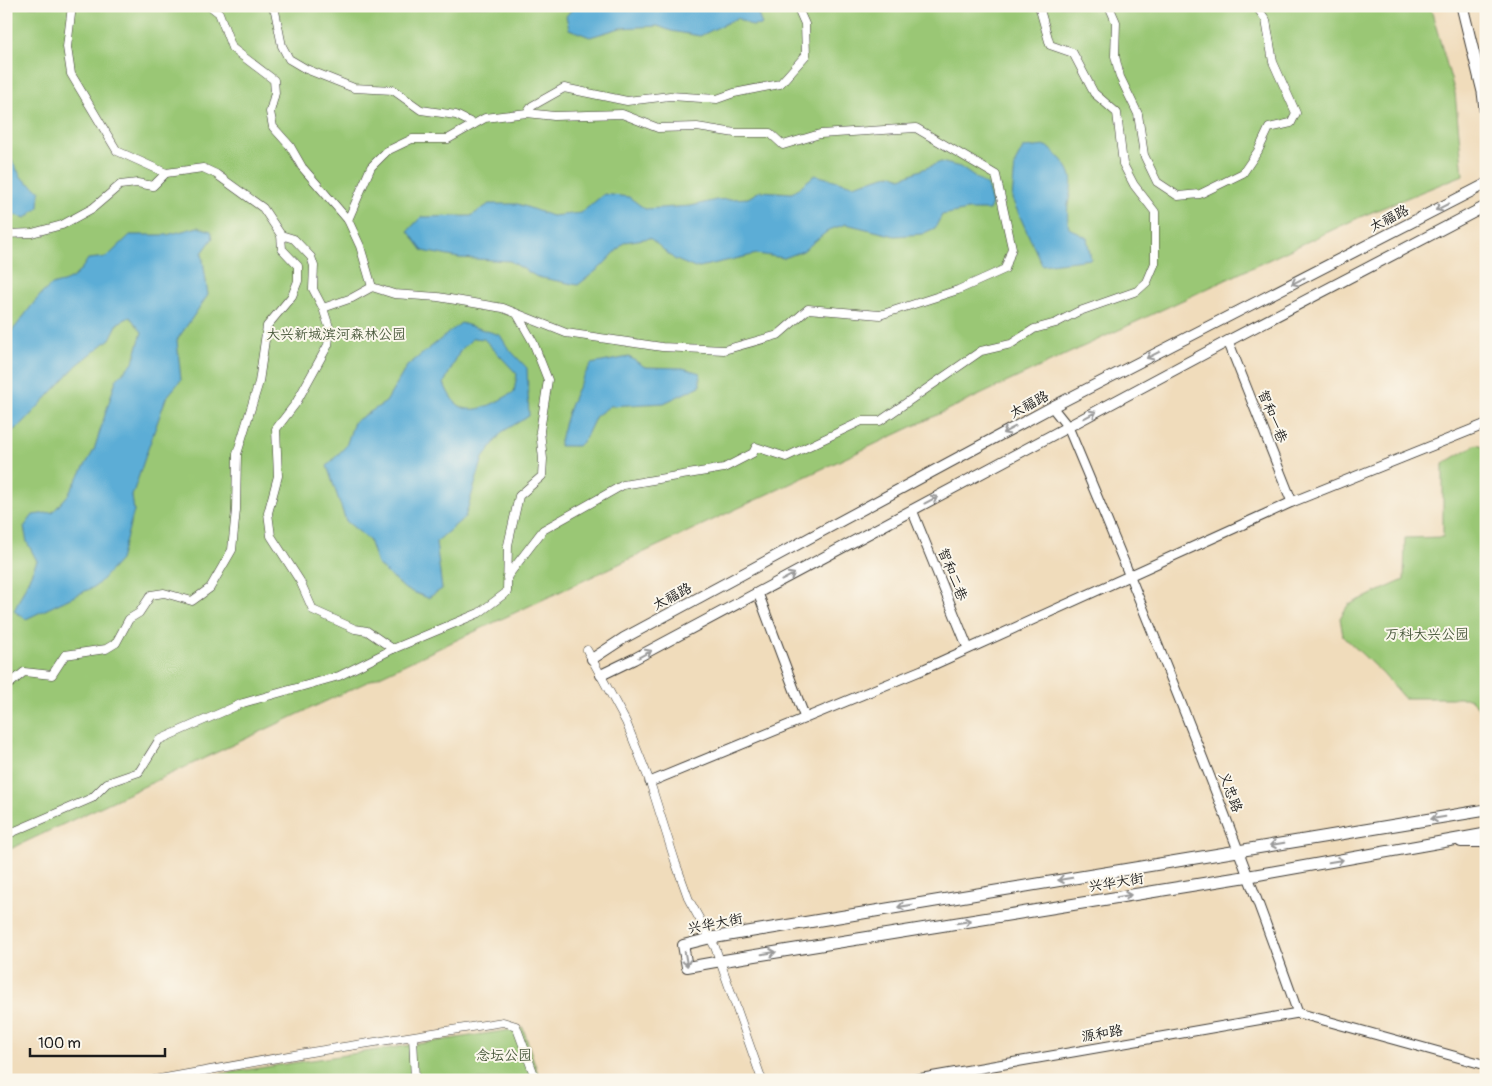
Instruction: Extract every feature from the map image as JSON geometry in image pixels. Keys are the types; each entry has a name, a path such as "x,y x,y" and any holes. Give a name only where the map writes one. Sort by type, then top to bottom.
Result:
{"main road":[{"path":"1462,6 1483,92 1486,117"},
{"name":"太福路","path":"590,655 1052,407 1486,184"},
{"path":"601,675 1228,341 1486,206"},
{"path":"1474,812 1486,806"},
{"name":"兴华大街","path":"1486,810 711,938 683,945 687,967 1250,876 1486,834"},
{"path":"1447,841 1486,842"}],"street":[{"path":"6,687 24,672 52,675 65,655 106,649 116,644 129,619 139,613 151,595 164,593 192,601 210,588 232,550 236,510 237,454 259,382 267,326 292,296 298,281 298,266 282,249 281,235 263,208 216,174 203,168 166,173 117,151 71,74 67,47 72,6"},
{"path":"210,6 219,12 232,48 274,80 275,93 270,112 273,127 290,146 302,167 348,220 360,246 372,287"},
{"path":"271,6 275,11 282,46 289,59 306,69 354,88 393,90 421,110 456,115 474,124"},
{"path":"527,113 532,106 564,88 627,101 670,96 717,99 734,93 780,84 806,55 805,24 797,6"},
{"path":"507,577 543,530 623,485 724,468 753,453 756,447 786,456 862,420 880,421 981,351 1011,344 1034,329 1056,323 1076,312 1137,292 1147,282 1155,263 1155,212 1134,185 1123,164 1116,113 1094,93 1073,54 1050,45 1039,6"},
{"path":"1109,6 1116,22 1115,56 1128,98 1138,114 1144,155 1157,182 1178,196 1200,194 1243,173 1258,151 1269,128 1291,123 1296,113 1273,62 1266,20 1256,6"},
{"path":"323,308 352,298 372,287 394,294 438,297 503,308 566,334 662,347 724,350 778,335 808,309 880,315 958,290 1005,269 1012,248 996,175 916,128 820,134 784,145 770,133 735,133 697,127 658,128 622,114 554,116 527,113 485,118 448,140 412,140 387,151 371,167 348,220"},
{"path":"6,234 47,231 93,208 120,185 137,183 153,186 166,173"},
{"path":"281,235 294,239 311,257 314,266 313,289 323,308 330,330 328,345 296,403 276,429 278,476 268,513 271,536 300,581 313,610 355,629 366,631 393,649"},
{"path":"6,835 92,798 107,783 139,772 159,740 243,703 339,676 393,649 480,613 507,592 508,545 520,496 542,476 543,459 540,431 548,380 533,342 517,314"},
{"name":"智和一巷","path":"1228,341 1292,502"},
{"name":"义忠路","path":"1052,407 1068,427 1130,574 1250,876 1298,1013"},
{"path":"650,782 968,648 1292,502 1486,424"},
{"name":"智和二巷","path":"912,510 968,648"},
{"path":"758,593 805,718"},
{"path":"590,655 626,722 650,782 690,900 711,938 762,1080"},
{"path":"1298,1013 1486,1065"},
{"name":"源和路","path":"912,1080 1298,1013"},
{"path":"154,1080 305,1053 503,1022 516,1026 536,1080"},
{"path":"414,1037 415,1080"}],"green space":[{"name":"大兴新城滨河森林公园","path":"6,6 1430,6 1455,93 1463,175 1360,217 6,851"},
{"name":"万科大兴公园","path":"1477,444 1486,447 1486,724 1479,708 1469,698 1404,698 1383,674 1343,636 1340,618 1348,605 1404,580 1405,538 1443,537 1443,464"},
{"name":"念坛公园","path":"523,1028 540,1080 180,1080"}],"water":[{"path":"575,6 755,6 762,25 752,26 737,18 700,36 671,31 658,26 620,28 590,37 569,29 566,16"},
{"path":"1047,146 1060,158 1068,169 1072,186 1068,203 1069,228 1087,238 1091,259 1042,265 1012,199 1015,163 1023,148"},
{"path":"6,151 22,178 40,191 39,207 26,218 6,213"},
{"path":"941,162 960,167 987,186 992,204 989,210 968,210 942,215 935,228 922,234 895,236 846,224 829,230 803,251 784,258 757,254 695,268 674,259 650,238 625,242 601,267 578,285 537,277 510,261 459,258 423,251 408,231 421,217 471,216 489,204 518,204 552,216 581,213 604,194 629,197 645,209 691,206 716,200 748,198 760,191 792,193 815,175 853,185 892,174 901,178"},
{"path":"198,227 211,231 213,238 202,253 208,295 177,340 181,380 166,398 132,496 134,511 120,560 96,586 26,619 14,611 37,561 27,542 24,527 33,515 53,512 68,495 94,450 116,380 133,362 142,332 130,317 118,323 110,339 77,365 23,423 6,436 6,337 49,287 75,276 88,259 107,257 130,235 167,235"},
{"path":"461,323 500,335 508,348 527,368 529,416 502,432 483,458 465,517 436,542 442,589 428,598 405,589 377,564 369,540 346,521 327,466 346,446 354,422 386,402 407,366","holes":["473,338 484,339 517,374 514,392 493,404 474,409 465,408 457,404 450,396 444,383 460,351"]},
{"path":"629,357 645,367 683,368 700,373 700,386 664,403 610,406 596,416 585,439 578,446 559,446 571,403 591,364"}]}
